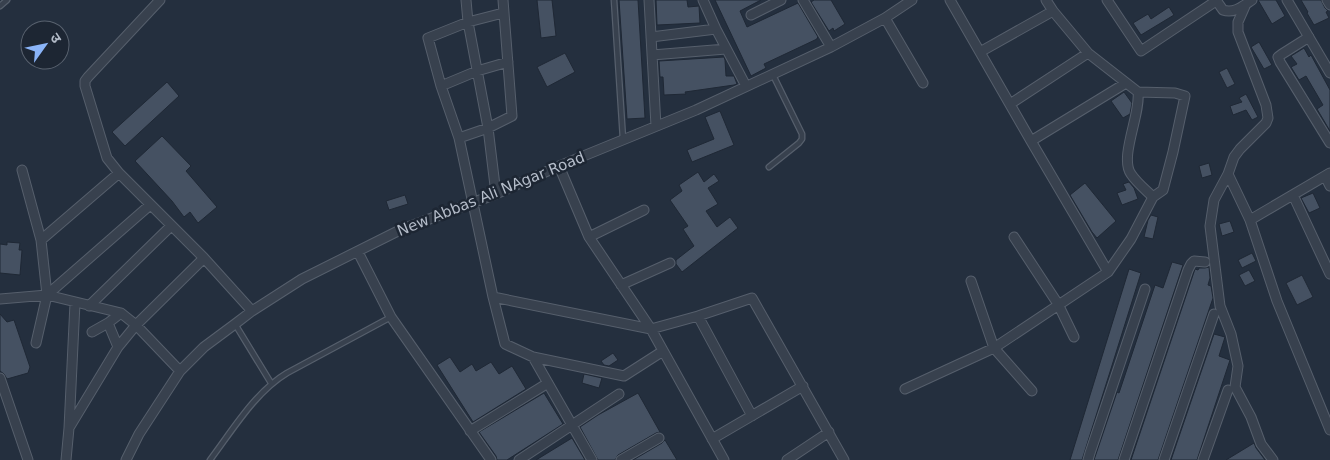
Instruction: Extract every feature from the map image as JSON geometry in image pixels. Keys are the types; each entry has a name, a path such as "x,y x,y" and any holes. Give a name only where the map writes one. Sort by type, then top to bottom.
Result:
{"street":[{"path":"160,0 88,76 85,86 107,158 119,174 204,258 252,311"},
{"path":"466,0 468,22 488,128 496,194"},
{"path":"459,138 488,128 512,116 503,0"},
{"path":"649,0 656,126"},
{"path":"703,0 746,86"},
{"path":"751,15 781,0"},
{"path":"803,0 830,47"},
{"name":"New Abbas Ali NAgar Road","path":"126,460 139,434 180,372 204,347 252,311 302,279 400,230 474,203 696,110 830,47 885,18 912,0"},
{"path":"950,0 1108,272"},
{"path":"905,389 994,348 1108,272 1131,239 1153,197 1163,190 1185,96 1175,93 1138,92 1088,53 1046,0"},
{"path":"1107,0 1141,51 1216,0 1223,10 1230,12 1249,2"},
{"path":"1287,0 1330,73"},
{"path":"1327,0 1330,5"},
{"path":"1249,2 1238,22 1238,32 1266,105 1268,118 1266,123 1234,157 1228,174 1214,200 1210,226 1220,306 1231,334 1238,366 1235,387 1251,418 1261,444 1273,460"},
{"path":"980,52 1053,11"},
{"path":"503,13 468,22 428,38 459,138 505,344 533,357 624,376 663,351"},
{"path":"885,18 923,83"},
{"path":"651,37 716,29"},
{"path":"1309,37 1278,58 1330,143"},
{"path":"652,55 726,49"},
{"path":"1010,104 1088,53"},
{"path":"442,86 477,71 508,62"},
{"path":"1031,142 1126,83"},
{"path":"1138,92 1139,102 1127,153 1129,173 1153,197"},
{"path":"559,166 589,237 651,329 724,460"},
{"path":"22,170 41,240 47,295 36,343"},
{"path":"41,240 119,174"},
{"path":"1228,174 1250,220 1277,302 1330,430"},
{"path":"1250,220 1327,175 1330,186"},
{"path":"1293,195 1330,274"},
{"path":"47,295 150,205"},
{"path":"589,237 644,210"},
{"path":"88,306 171,226"},
{"path":"1014,237 1058,304 1074,337"},
{"path":"358,252 391,317 491,460"},
{"path":"69,428 118,347 136,325 204,258"},
{"path":"1124,460 1188,270 1194,261 1204,262"},
{"path":"621,284 670,264"},
{"path":"971,281 994,348 1032,391"},
{"path":"1088,460 1145,289"},
{"path":"0,299 47,295 121,313 136,325 180,372"},
{"path":"493,297 651,329 752,298 844,460"},
{"path":"66,460 75,303"},
{"path":"92,332 121,313"},
{"path":"1164,460 1214,314"},
{"path":"698,316 752,416"},
{"path":"108,323 118,347"},
{"path":"533,357 592,460"},
{"path":"0,378 2,389 28,460"},
{"path":"470,430 548,383"},
{"path":"712,439 803,386"},
{"path":"1203,460 1228,390"},
{"path":"519,460 619,394"},
{"path":"786,460 829,432"},
{"path":"621,460 659,438"}],"lane":[{"path":"0,6 6,0"},
{"path":"614,0 623,140"},
{"path":"769,167 802,139 802,134 773,73"},
{"path":"210,460 256,399 272,384 287,373 391,317"},
{"path":"235,324 272,384"}],"building":[{"path":"537,0 552,0 556,36 541,38"},
{"path":"619,0 638,0 645,118 627,119"},
{"path":"656,0 687,0 688,7 699,6 700,23 657,25"},
{"path":"715,0 761,0 740,11 747,27 798,3 818,37 764,64 766,68 751,76"},
{"path":"814,0 831,0 845,24 834,31 833,28 829,31 811,2"},
{"path":"1258,0 1276,0 1285,16 1272,24"},
{"path":"1301,0 1321,0 1328,11 1326,12 1329,18 1314,25"},
{"path":"1169,7 1174,15 1141,35 1133,23 1148,14 1151,19"},
{"path":"1259,42 1272,65 1264,69 1251,47"},
{"path":"1304,48 1309,57 1311,55 1330,90 1330,131 1317,109 1323,105 1306,76 1299,80 1291,67 1297,64 1291,56"},
{"path":"565,53 575,72 547,87 537,67"},
{"path":"724,57 726,76 734,76 737,84 685,92 686,94 664,95 663,77 660,77 659,61"},
{"path":"1227,68 1235,84 1227,88 1219,72"},
{"path":"167,82 179,96 125,146 112,132"},
{"path":"1124,92 1132,103 1130,114 1123,118 1111,101"},
{"path":"1246,94 1258,117 1252,120 1246,110 1233,115 1230,106 1242,102 1239,98"},
{"path":"720,111 734,145 692,162 687,150 714,139 705,117"},
{"path":"162,136 191,166 186,171 217,207 198,223 190,212 184,217 172,201 135,161"},
{"path":"1209,163 1212,175 1202,178 1199,166"},
{"path":"698,172 704,182 714,174 719,181 708,188 718,204 706,211 717,227 730,217 738,228 682,272 676,264 676,260 694,246 683,229 688,226 670,200 682,191 679,185"},
{"path":"1129,182 1134,188 1138,199 1122,205 1117,193 1126,190 1123,184"},
{"path":"1085,183 1116,221 1097,238 1070,195"},
{"path":"1313,193 1320,208 1309,213 1301,198"},
{"path":"405,195 408,204 389,210 386,201"},
{"path":"1151,215 1158,217 1153,239 1144,237"},
{"path":"1230,221 1234,232 1222,236 1219,224"},
{"path":"7,242 20,243 19,250 22,250 20,275 0,273 0,244 7,245"},
{"path":"1252,253 1256,261 1242,268 1238,260"},
{"path":"1172,262 1183,265 1118,460 1094,460 1117,392 1119,393 1155,285 1163,288"},
{"path":"1209,267 1210,278 1208,285 1211,286 1213,298 1158,460 1131,460 1195,269"},
{"path":"1129,269 1141,273 1082,460 1070,460"},
{"path":"1249,270 1255,281 1245,286 1239,275"},
{"path":"1302,275 1313,297 1297,305 1286,283"},
{"path":"0,314 7,322 14,320 30,367 28,373 7,379 0,371"},
{"path":"1214,334 1225,337 1219,356 1230,360 1197,460 1171,460"},
{"path":"613,353 618,360 609,366 604,365 601,361"},
{"path":"450,357 460,372 472,364 476,371 491,362 499,374 512,366 526,389 473,422 437,365"},
{"path":"584,374 602,378 599,388 582,383"},
{"path":"544,393 563,424 507,460 497,460 479,432"},
{"path":"638,393 660,432 618,455 615,460 598,460 580,427"},
{"path":"572,438 585,460 536,460"},
{"path":"665,440 677,460 633,460 662,443"},
{"path":"1254,443 1265,460 1226,460"}]}
